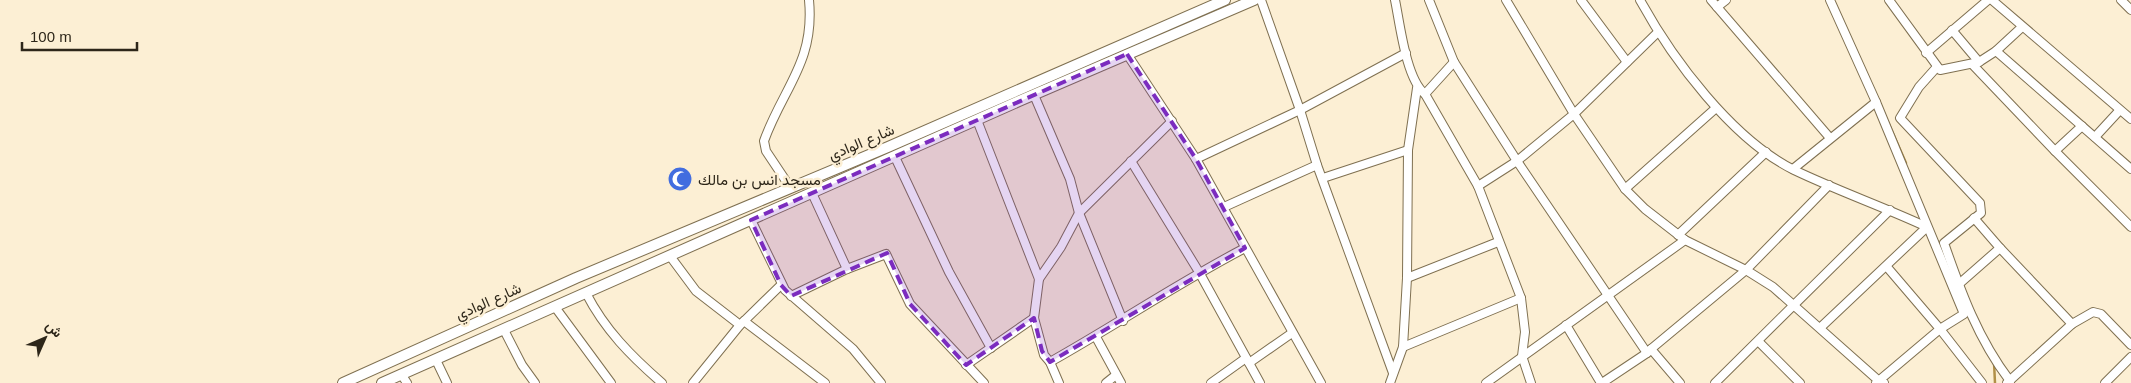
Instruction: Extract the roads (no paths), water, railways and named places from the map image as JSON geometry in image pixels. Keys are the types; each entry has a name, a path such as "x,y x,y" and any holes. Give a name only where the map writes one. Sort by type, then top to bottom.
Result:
{"main road":[{"name":"شارع الوادي","path":"382,383 404,379 436,360 1127,54 1136,45 1225,0"},
{"name":"شارع الوادي","path":"343,383 576,278 790,187 1136,45 1254,0"}],"street":[{"path":"790,187 766,151 764,141 802,61 811,18 809,0"},
{"path":"1262,0 1317,165 1393,373"},
{"path":"1390,383 1403,347 1407,278 1408,150 1417,88 1406,53 1395,0"},
{"path":"1429,0 1454,62 1517,161 1649,351 1680,383"},
{"path":"1506,0 1574,114 1625,189 1682,237 1746,270 1794,304 1880,382 1940,329 1964,314 1876,102 1830,0"},
{"path":"1581,0 1627,62"},
{"path":"1640,0 1658,32 1716,108 1766,152 1793,169 1927,227"},
{"path":"1711,0 1830,138"},
{"path":"1717,7 1726,0"},
{"path":"1889,0 1936,68 1941,71 1976,63 1996,51 2022,27"},
{"path":"1926,53 1990,0 2119,111 2131,119"},
{"path":"2121,0 2131,10"},
{"path":"1952,30 1976,63 2055,152 2131,227"},
{"path":"1478,186 1517,161 1574,114 1658,32"},
{"path":"1996,51 2131,169"},
{"path":"1196,159 1300,110 1406,53"},
{"path":"1127,54 1196,159 1321,383"},
{"path":"1425,94 1454,62"},
{"path":"1936,68 1919,87 1900,118 1980,203 1981,212 1944,241 1959,284 1985,346 2008,382 2072,324 2087,314 2098,312 2131,345"},
{"path":"1417,88 1425,94 1478,186 1521,298 1526,332 1522,356 1531,383"},
{"path":"1034,95 1070,179 1079,213 1123,321"},
{"path":"1793,169 1876,102"},
{"path":"1625,189 1716,108"},
{"path":"2096,137 2119,111"},
{"path":"977,120 1039,279"},
{"path":"1056,382 1050,362 1042,351 1034,318 1039,279 1079,213 1172,121"},
{"path":"2055,152 2082,126"},
{"path":"1323,178 1408,150"},
{"path":"1486,383 1609,296 1682,237 1766,152"},
{"path":"895,157 949,272 991,348"},
{"path":"1131,161 1199,272 1260,383"},
{"path":"1224,208 1317,165"},
{"path":"1566,325 1602,383 1649,351 1746,270 1829,185"},
{"path":"812,193 847,269"},
{"path":"1715,383 1759,342 1794,304 1890,210"},
{"path":"1974,218 2072,324"},
{"path":"751,220 781,285 791,296 853,349 881,383"},
{"path":"1821,327 1887,267 1927,227"},
{"path":"1407,278 1498,242"},
{"path":"1050,362 1123,321 1199,272 1245,248"},
{"path":"1959,284 2000,248"},
{"path":"791,296 847,269 886,254 910,304 984,383"},
{"path":"670,256 696,290 825,383"},
{"path":"1887,267 1940,329 1982,383"},
{"path":"693,383 742,323 781,285"},
{"path":"586,293 604,324 621,345 662,383"},
{"path":"1403,347 1521,298"},
{"path":"555,307 611,383"},
{"path":"966,365 1034,318"},
{"path":"504,330 517,356 535,383"},
{"path":"1211,383 1292,333"},
{"path":"1096,337 1121,383"},
{"path":"1759,342 1800,383"},
{"path":"2105,383 2131,357"},
{"path":"436,360 447,383"},
{"path":"1106,383 1116,375"}],"waterway":[{"path":"1888,122 1906,163"},
{"path":"1994,362 1995,383"}],"place":[{"name":"مسجد انس بن مالك","path":"680,179"}]}
